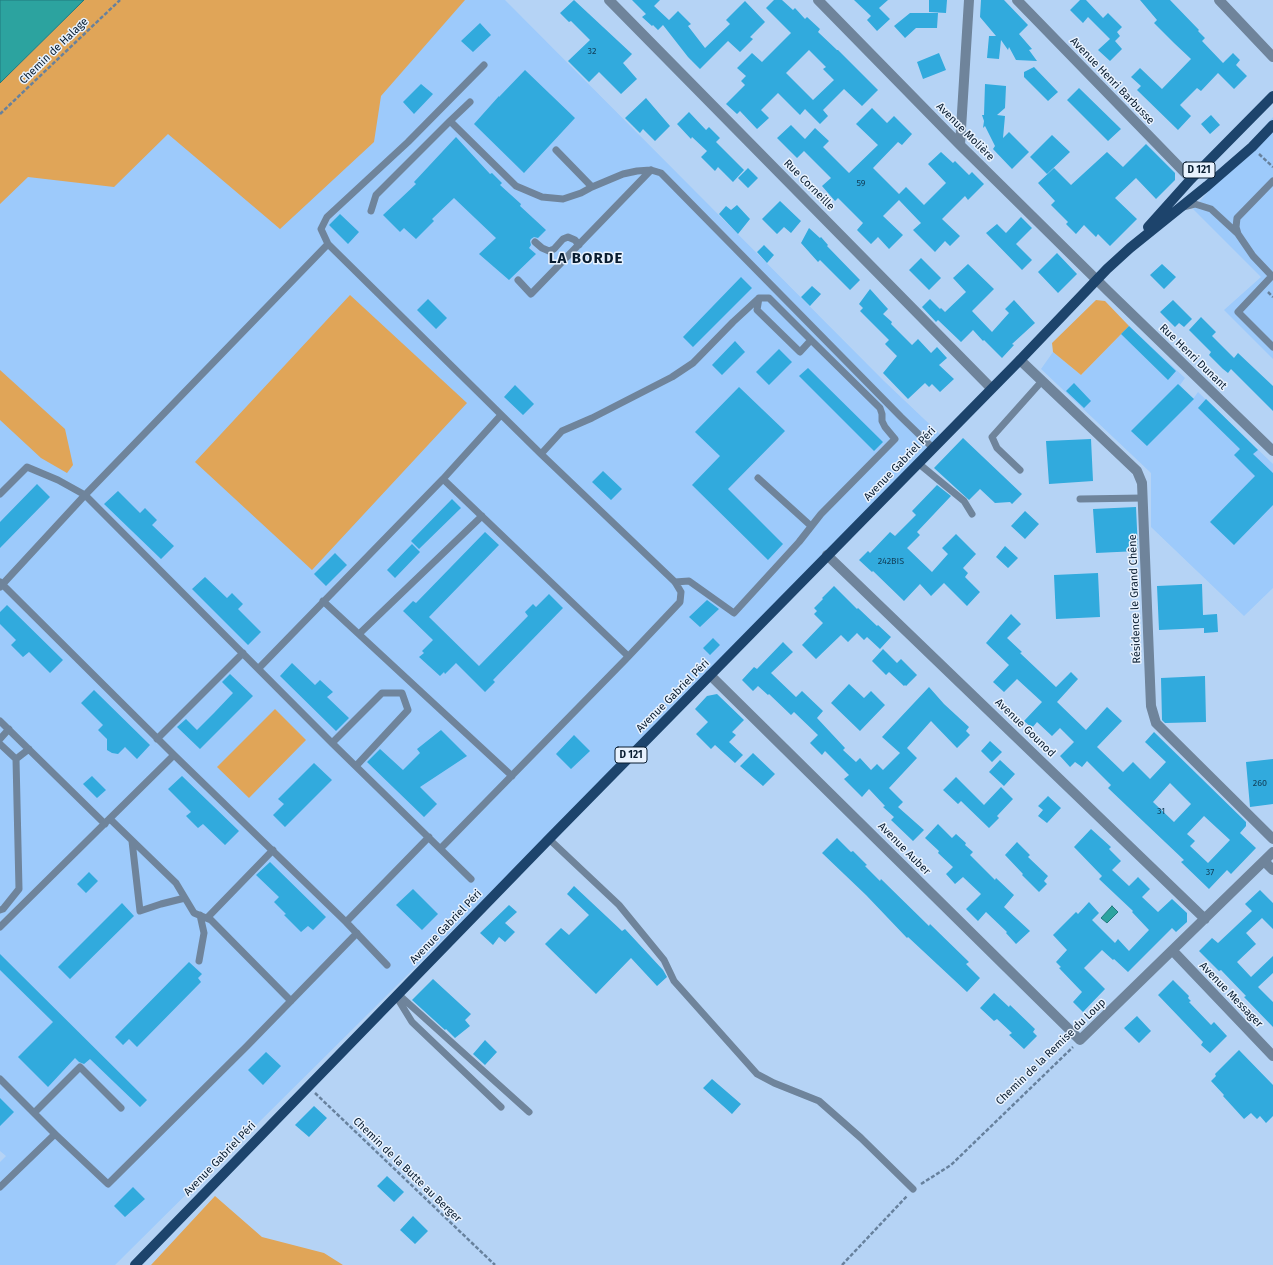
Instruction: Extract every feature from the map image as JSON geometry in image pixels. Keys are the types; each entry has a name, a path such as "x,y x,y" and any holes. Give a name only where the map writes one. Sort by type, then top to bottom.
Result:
{"main road":[{"name":"Avenue Gabriel Péri","path":"1130,248 1191,179 1273,96"},
{"name":"Avenue Gabriel Péri","path":"135,1265 397,994 1020,360 1097,279 1130,248 1179,209 1252,147 1273,124"}],"street":[{"name":"Rue Corneille","path":"609,0 991,388"},
{"name":"Avenue Molière","path":"818,0 960,145 1097,279"},
{"path":"960,145 969,0"},
{"name":"Avenue Henri Barbusse","path":"1017,0 1191,179"},
{"path":"1219,0 1273,57"},
{"name":"Rue Henri Dunant","path":"1097,279 1273,451"},
{"name":"Résidence le Grand Chêne","path":"1020,360 1137,471 1142,483 1151,706 1156,723 1273,839"},
{"name":"Avenue Gounod","path":"827,555 1205,919"},
{"name":"Avenue Auber","path":"710,675 1080,1040"},
{"name":"Chemin de la Remise du Loup","path":"1080,1040 1273,852"},
{"path":"1264,861 1273,870"},
{"name":"Avenue Messager","path":"1173,951 1273,1056"}],"lane":[{"path":"441,848 680,602 681,592 675,582 541,454 328,244 321,229 327,218 408,142 484,65"},
{"path":"371,211 376,195 470,102"},
{"path":"450,121 516,186 542,197 563,199 581,193 623,174 651,170 661,173 933,448"},
{"path":"556,150 592,187"},
{"path":"518,280 531,294 651,170"},
{"path":"1238,234 1236,218 1273,181"},
{"path":"1179,209 1195,204 1212,209 1238,234 1253,256 1272,276 1238,312 1273,347"},
{"path":"535,242 542,248 549,250 554,249 563,239 568,237 575,240 579,245"},
{"path":"328,244 1,584 174,756 346,922 387,965"},
{"path":"541,454 562,431 592,418 672,377 693,363 759,298 769,298 880,408 884,427 895,439 821,514 734,612 689,581 675,582"},
{"path":"759,298 757,310 800,352 811,340"},
{"path":"1020,470 997,448 992,437 1042,381"},
{"path":"258,668 443,478 501,415"},
{"path":"918,463 964,501 972,514"},
{"path":"0,494 27,467 58,480 85,495 471,879"},
{"path":"443,478 628,656"},
{"path":"758,478 811,526"},
{"path":"1080,499 1143,498"},
{"path":"360,634 482,516"},
{"path":"323,601 512,776"},
{"path":"157,739 243,653"},
{"path":"402,693 411,682"},
{"path":"332,742 382,693 402,693"},
{"path":"356,766 408,710 402,693"},
{"path":"0,721 107,821 132,840 176,883 194,913 212,920 291,1001"},
{"path":"0,739 9,729"},
{"path":"0,744 16,760 19,889 3,909 0,910"},
{"path":"16,760 29,749"},
{"path":"0,926 174,756"},
{"path":"346,922 429,837"},
{"path":"549,839 619,905 664,960 674,981 757,1074 774,1083 820,1101 861,1138 913,1189"},
{"path":"132,840 140,911 185,898"},
{"path":"208,918 273,850"},
{"path":"199,961 204,933 200,915"},
{"path":"0,1079 108,1184 357,933"},
{"path":"397,994 412,1022 501,1107"},
{"path":"397,994 529,1112"},
{"path":"34,1112 80,1067 121,1108"},
{"path":"0,1187 56,1134"}],"path":[{"name":"Chemin de Halage","path":"0,114 120,0"},
{"name":"Chemin de la Remise du Loup","path":"842,1265 913,1189 952,1165 1080,1040"},
{"name":"Chemin de la Butte au Berger","path":"308,1086 495,1265"}],"shaded area":[{"path":"0,0 84,0 0,83"},
{"path":"84,0 465,0 381,96 374,142 280,229 168,134 114,187 28,177 0,204 0,83"},
{"path":"120,0 505,0 884,381 943,437 750,635 115,1265 0,1265 0,1162 6,1156 0,1151 0,114"},
{"path":"1273,117 1273,359 1224,310 1261,277 1193,209"},
{"path":"350,295 467,403 312,570 195,462"},
{"path":"1096,300 1105,301 1129,326 1081,375 1053,352 1052,343"},
{"path":"1129,326 1185,378 1180,385 1193,399 1198,392 1273,464 1273,588 1244,616 1151,527 1151,473 1041,369 1053,352 1081,375"},
{"path":"0,370 65,429 73,465 67,473 41,458 0,420"},
{"path":"275,709 306,740 249,798 217,767"},
{"path":"1112,906 1118,912 1107,923 1101,918"},
{"path":"215,1196 262,1237 324,1253 343,1265 151,1265"}],"building":[{"path":"574,0 632,54 623,63 637,79 621,94 599,72 589,82 568,61 590,40 571,21 569,22 560,13"},
{"path":"632,0 660,0 654,6 669,20 678,11 691,24 688,26 705,48 730,24 726,20 745,1 765,22 750,37 753,39 740,52 728,41 700,69 688,57 663,25 658,30 642,17 646,14"},
{"path":"774,0 782,0 793,10 795,8 805,19 807,17 820,29 818,32 878,90 862,106 844,89 823,110 828,116 820,124 805,109 800,115 778,93 761,110 769,118 757,129 740,111 737,114 726,104 745,85 741,81 746,76 737,68 752,53 762,62 791,33 766,8","holes":["809,50 826,67 823,69 834,80 813,100 786,73"]},
{"path":"854,0 888,0 879,8 890,19 877,31 867,20 871,16"},
{"path":"929,0 947,0 946,13 929,12"},
{"path":"981,0 1004,0 1028,25 1019,34 1032,49 1029,50 1037,61 1016,60 1009,47 1008,50 1001,40 999,59 987,58 989,36 996,36 980,17"},
{"path":"1080,0 1086,0 1103,18 1108,13 1122,27 1117,32 1120,36 1115,41 1122,49 1110,61 1098,50 1110,39 1088,17 1083,23 1070,10"},
{"path":"1140,0 1170,0 1199,30 1198,31 1205,38 1202,41 1223,63 1233,53 1240,60 1236,65 1247,76 1234,89 1218,73 1201,91 1197,88 1180,105 1191,116 1178,130 1137,90 1141,86 1131,77 1140,68 1162,89 1191,59 1154,23 1157,20"},
{"path":"910,13 938,13 937,28 916,28 905,38 894,26"},
{"path":"480,23 491,35 473,52 461,41"},
{"path":"939,53 946,70 923,79 917,62"},
{"path":"1034,67 1058,92 1048,101 1024,77 1024,72"},
{"path":"525,70 575,118 524,173 474,124"},
{"path":"421,84 433,94 414,114 403,102"},
{"path":"985,84 1006,86 1005,108 997,115 1005,116 1003,138 1009,132 1029,152 1012,169 993,149 995,146 985,126 983,128 984,121 982,115 984,115"},
{"path":"1079,88 1121,129 1108,141 1067,100"},
{"path":"646,98 670,126 655,141 643,129 640,133 625,118"},
{"path":"872,108 887,123 894,116 912,134 902,145 898,142 873,168 899,194 906,187 924,205 946,183 928,164 941,152 953,163 955,161 969,175 972,172 984,184 968,200 965,196 942,219 960,236 950,246 945,241 935,252 913,230 921,223 899,200 883,216 903,235 889,249 878,237 871,244 857,230 863,223 838,198 835,201 822,186 831,178 804,151 797,158 777,138 791,125 805,139 815,128 829,141 823,147 849,173 878,145 856,124"},
{"path":"689,112 706,130 709,127 720,138 716,142 744,170 733,182 718,167 715,171 701,157 707,151 692,137 691,139 677,124"},
{"path":"1211,115 1220,125 1210,134 1201,124"},
{"path":"1052,135 1070,152 1047,174 1030,157"},
{"path":"456,137 490,174 492,173 502,183 500,185 521,204 520,206 546,230 538,238 534,237 531,239 531,245 529,248 536,254 509,280 479,254 496,238 454,198 432,219 434,221 416,239 404,228 400,232 383,215 416,184 414,182"},
{"path":"1146,144 1175,173 1175,180 1156,199 1136,178 1115,198 1137,219 1110,246 1098,234 1096,237 1084,225 1076,234 1066,224 1068,222 1051,205 1055,201 1038,183 1054,168 1071,185 1107,152 1123,167"},
{"path":"748,168 758,178 748,188 738,178"},
{"path":"780,201 801,221 791,233 784,227 777,234 762,219"},
{"path":"737,205 750,219 738,234 719,214 726,206 731,210"},
{"path":"340,214 359,232 348,244 329,225"},
{"path":"1021,217 1032,228 1016,244 1032,260 1022,270 986,233 997,224 1006,233"},
{"path":"809,228 820,238 821,237 828,245 827,246 860,280 850,290 820,260 818,262 801,243"},
{"path":"764,245 774,255 767,263 757,252"},
{"path":"1057,253 1077,274 1058,293 1038,272"},
{"path":"921,258 941,278 929,290 909,270"},
{"path":"968,264 994,289 972,311 992,332 1009,313 1005,309 1014,300 1035,323 1012,344 1014,345 1002,358 973,330 961,342 938,320 936,322 922,307 930,299 945,312 966,292 953,278"},
{"path":"1162,264 1176,277 1164,289 1150,275"},
{"path":"741,277 752,288 693,347 683,337"},
{"path":"812,286 821,294 810,306 801,297"},
{"path":"870,289 888,309 883,314 912,345 918,339 931,353 937,347 947,358 939,365 954,379 940,392 932,384 929,387 925,383 908,399 883,373 897,356 885,344 889,340 860,311 863,308 859,304"},
{"path":"428,299 447,318 436,329 417,310"},
{"path":"1173,300 1192,319 1184,327 1179,323 1175,327 1160,312"},
{"path":"1201,317 1216,332 1212,336 1234,358 1238,353 1273,386 1273,411 1231,369 1228,373 1223,369 1209,355 1211,352 1189,330"},
{"path":"1129,326 1176,371 1168,380 1121,334"},
{"path":"735,341 745,352 722,375 712,365"},
{"path":"779,349 792,362 769,385 756,372"},
{"path":"808,368 883,442 874,451 799,376"},
{"path":"1074,383 1091,401 1084,408 1066,391"},
{"path":"1178,384 1194,399 1147,446 1131,431"},
{"path":"515,385 534,404 523,415 504,397"},
{"path":"739,387 785,431 728,489 783,544 768,560 692,485 720,456 695,432"},
{"path":"1206,399 1258,450 1253,454 1273,473 1273,505 1234,545 1210,522 1255,476 1234,455 1240,449 1198,408"},
{"path":"963,438 1022,494 1012,504 1010,502 995,503 980,489 969,500 934,468"},
{"path":"1091,439 1093,481 1049,484 1046,441"},
{"path":"603,471 622,489 611,500 592,482"},
{"path":"37,484 50,497 0,548 0,522"},
{"path":"937,485 951,496 917,532 920,535 907,548 932,572 948,554 942,548 956,534 976,554 963,568 968,573 965,577 980,592 967,606 944,583 931,596 920,584 904,601 873,571 872,572 859,560 868,551 870,553 890,532 895,536 916,515 912,511"},
{"path":"118,491 140,513 145,508 157,520 152,525 174,546 161,559 104,504"},
{"path":"452,499 461,508 419,549 411,541"},
{"path":"1136,507 1138,551 1096,553 1093,509"},
{"path":"1025,511 1039,524 1025,539 1011,526"},
{"path":"485,532 499,545 429,617 479,666 528,616 525,612 533,604 536,607 549,594 563,608 493,680 495,682 485,692 456,663 445,674 444,672 440,676 419,657 424,653 422,651 433,640 403,611 413,601 416,603"},
{"path":"412,544 420,552 395,578 387,570"},
{"path":"1005,546 1018,558 1008,568 996,557"},
{"path":"335,553 347,565 326,586 314,574"},
{"path":"1098,573 1100,617 1056,619 1054,575"},
{"path":"205,577 227,598 232,593 243,604 238,609 261,632 248,645 192,589"},
{"path":"1202,584 1203,615 1217,614 1218,632 1204,633 1204,628 1159,630 1157,586"},
{"path":"834,586 857,609 858,608 891,637 880,649 867,637 864,640 857,633 848,642 841,635 816,659 802,645 823,623 814,614 817,611 814,608"},
{"path":"707,600 719,609 700,627 689,617"},
{"path":"7,605 63,660 50,673 29,652 23,657 11,645 16,640 0,624 0,612"},
{"path":"1011,614 1021,624 1007,638 1022,652 1020,653 1056,687 1071,672 1078,679 1057,702 1086,730 1107,707 1122,721 1097,747 1123,772 1133,762 1150,779 1166,762 1145,742 1154,732 1246,822 1246,826 1240,833 1256,848 1231,874 1227,870 1209,889 1181,862 1184,860 1108,788 1111,785 1087,761 1082,767 1075,762 1070,767 1060,756 1074,742 1060,728 1052,736 1037,722 1032,728 1024,721 1042,702 1017,679 1004,692 993,682 1009,665 986,643","holes":["1170,783 1191,804 1174,822 1153,802","1204,816 1230,840 1208,863 1190,846 1195,841 1187,834"]},
{"path":"713,638 720,645 710,655 703,648"},
{"path":"783,642 793,652 771,673 796,697 802,691 823,711 817,718 845,748 843,750 856,762 860,758 871,770 877,764 883,770 900,753 882,737 929,687 944,704 969,727 966,731 970,735 957,748 931,721 907,748 917,758 889,788 903,802 898,807 924,830 913,841 891,820 894,817 883,807 885,806 869,789 862,797 844,779 849,775 825,751 822,755 810,743 818,735 794,712 791,715 769,694 768,695 758,686 753,691 742,680 754,667 757,669"},
{"path":"883,649 897,663 901,659 917,675 906,686 904,686 889,672 886,675 872,661"},
{"path":"292,663 315,685 320,680 333,692 327,697 349,718 336,731 280,676"},
{"path":"230,674 253,696 200,749 177,727 186,719 197,730 214,713 233,693 222,682"},
{"path":"1205,676 1206,722 1165,723 1162,720 1161,678"},
{"path":"849,684 864,698 871,691 885,705 860,731 831,703"},
{"path":"94,690 150,745 137,759 125,747 118,754 107,750 107,739 98,730 103,725 81,703"},
{"path":"717,694 744,720 732,732 736,735 729,742 743,755 735,763 715,745 711,749 696,734 708,722 695,709 707,696"},
{"path":"441,730 467,756 420,787 437,804 424,817 367,762 380,749 403,770 420,753 417,749"},
{"path":"574,735 590,751 571,769 556,754"},
{"path":"990,741 1002,752 992,762 981,751"},
{"path":"753,753 775,774 763,786 740,766"},
{"path":"1273,759 1273,804 1250,807 1246,762"},
{"path":"1000,760 1015,774 1004,786 989,772"},
{"path":"314,763 332,780 285,827 273,815 284,804 278,799"},
{"path":"92,776 106,790 97,798 83,784"},
{"path":"182,776 239,831 225,845 203,824 198,828 186,816 191,812 168,789"},
{"path":"956,777 984,805 1001,787 1013,799 997,816 999,818 989,828 961,801 958,804 943,790"},
{"path":"1048,796 1061,808 1047,823 1038,816 1043,810 1038,806"},
{"path":"938,824 952,838 956,834 966,843 965,845 973,852 970,855 995,880 996,878 1014,895 1004,907 1030,931 1016,944 1006,933 1007,932 986,912 978,921 966,909 981,894 963,877 955,884 946,874 953,867 925,838"},
{"path":"1091,829 1111,847 1109,849 1121,861 1112,870 1129,886 1138,877 1150,889 1142,897 1158,912 1172,899 1187,913 1187,922 1176,932 1172,928 1128,972 1102,950 1084,968 1105,989 1083,1012 1073,1002 1082,992 1059,968 1061,967 1056,962 1067,950 1053,935 1076,912 1078,914 1089,902 1099,913 1092,920 1115,943 1118,939 1129,951 1149,930 1132,912 1133,911 1099,879 1102,876 1074,847"},
{"path":"837,838 867,865 865,866 880,881 881,879 929,926 930,924 969,962 966,964 980,978 967,992 908,937 907,938 866,895 822,853"},
{"path":"1017,842 1030,855 1028,857 1048,876 1044,881 1047,884 1039,892 1005,855"},
{"path":"270,862 326,917 313,930 308,926 301,932 284,915 286,914 274,902 279,897 256,875"},
{"path":"89,872 98,881 86,893 77,884"},
{"path":"574,886 622,931 625,929 663,970 667,977 657,986 631,958 596,994 545,944 561,928 569,935 589,915 567,894"},
{"path":"413,889 438,914 422,930 396,905"},
{"path":"1260,890 1273,903 1273,929 1262,918 1246,933 1256,944 1237,962 1251,977 1273,956 1273,973 1258,987 1273,1002 1273,1027 1244,997 1246,996 1221,970 1219,971 1199,951 1212,938 1218,943 1252,911 1245,904"},
{"path":"122,903 134,916 70,979 58,967"},
{"path":"509,905 517,912 505,923 515,932 505,942 499,937 493,945 480,933"},
{"path":"0,954 147,1100 140,1107 90,1059 84,1064 75,1058 48,1087 18,1057 53,1022 0,970"},
{"path":"189,962 202,974 198,978 201,982 137,1047 129,1039 123,1045 115,1037"},
{"path":"433,979 471,1014 465,1020 470,1026 455,1038 412,1000"},
{"path":"1173,980 1189,996 1188,998 1191,1001 1189,1002 1211,1025 1214,1022 1227,1036 1210,1053 1201,1045 1203,1042 1158,995"},
{"path":"994,993 1009,1007 1010,1005 1035,1029 1033,1032 1037,1036 1024,1049 1009,1035 1012,1033 997,1019 994,1021 980,1008"},
{"path":"1137,1016 1151,1031 1139,1043 1124,1028"},
{"path":"485,1040 497,1052 485,1065 473,1054"},
{"path":"1239,1050 1273,1085 1273,1116 1266,1123 1260,1116 1257,1119 1251,1113 1244,1119 1211,1081 1216,1076 1215,1074"},
{"path":"266,1052 281,1066 263,1085 248,1070"},
{"path":"712,1079 741,1104 732,1114 703,1088"},
{"path":"0,1098 14,1112 0,1126"},
{"path":"314,1106 327,1118 309,1137 295,1125"},
{"path":"387,1176 404,1192 394,1202 377,1186"},
{"path":"133,1187 145,1199 125,1217 114,1206"},
{"path":"413,1216 428,1231 415,1244 400,1230"}],"district":[{"name":"LA BORDE","path":"586,259"}]}
